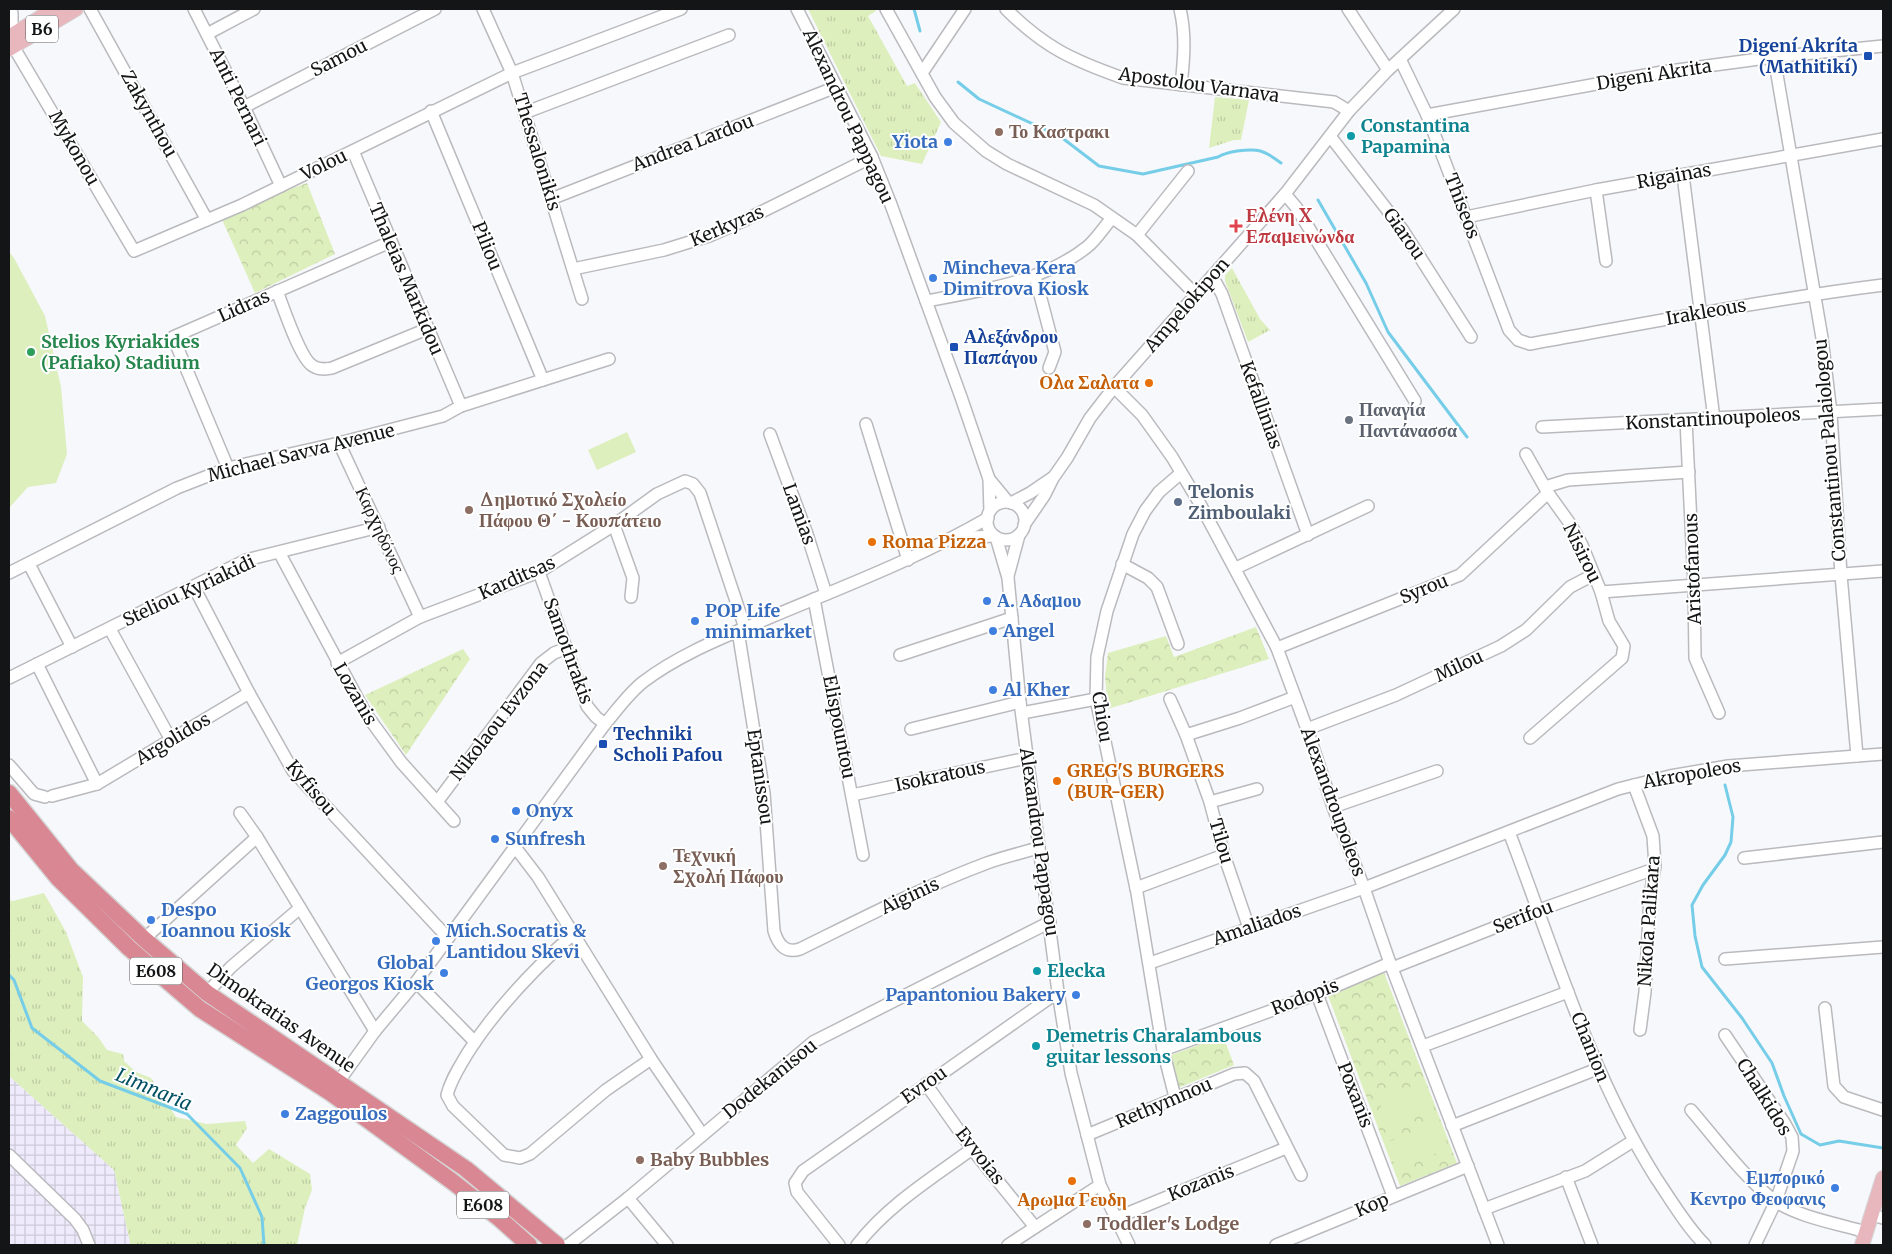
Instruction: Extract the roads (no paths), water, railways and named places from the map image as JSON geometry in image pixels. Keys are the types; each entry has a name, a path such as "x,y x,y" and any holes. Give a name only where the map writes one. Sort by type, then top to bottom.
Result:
{"highway":[{"name":"Dimokratias Avenue","path":"9,793 71,870 144,939 207,993 334,1087 500,1219 529,1245"},
{"name":"Dimokratias Avenue","path":"9,818 58,878 129,948 200,1009 334,1087 466,1170 557,1245"}],"main road":[{"name":"B6","path":"11,41 54,9"},
{"name":"B6","path":"11,41 76,9"},
{"path":"1864,1239 1878,1216 1883,1178"}],"street":[{"name":"Zakynthou","path":"90,9 207,220"},
{"name":"Anti Pernari","path":"194,9 244,107 281,186"},
{"path":"207,34 254,9"},
{"name":"Samou","path":"244,107 435,9"},
{"name":"Thessalonikis","path":"483,9 512,72 582,299"},
{"name":"Volou","path":"134,251 281,186 512,72 681,9"},
{"name":"Alexandrou Pappagou","path":"797,9 872,157 890,202 989,479 989,514"},
{"path":"886,9 935,97 954,123 986,151 1007,164 1094,205 1137,236 1195,294"},
{"path":"922,72 965,9"},
{"name":"Apostolou Varnava","path":"1006,9 1047,45 1090,66 1123,78 1334,102 1349,111"},
{"path":"1180,9 1185,46 1181,85"},
{"path":"1348,9 1388,70"},
{"name":"Ampelokipon","path":"1022,530 1090,418 1114,387 1285,194 1349,111 1388,70 1454,9"},
{"path":"11,41 12,11"},
{"path":"524,113 729,35"},
{"name":"Mykonou","path":"11,41 134,251"},
{"name":"Digeni Akrita","path":"1427,115 1662,72 1883,46"},
{"name":"Constantinou Palaiologou","path":"1774,58 1822,338 1831,413 1840,574 1857,756"},
{"name":"Thiseos","path":"1400,59 1427,115 1509,330 1518,340 1530,344"},
{"name":"Andrea Lardou","path":"551,198 836,87"},
{"name":"Piliou","path":"431,111 543,380"},
{"name":"Giarou","path":"1330,136 1402,229 1471,337"},
{"name":"Rigainas","path":"1466,217 1596,190 1883,140"},
{"name":"Thaleias Markidou","path":"353,151 461,406"},
{"name":"Kerkyras","path":"573,269 664,250 709,236 872,157"},
{"path":"1137,236 1188,171"},
{"path":"1683,175 1714,418"},
{"path":"1596,190 1606,261"},
{"path":"1285,194 1304,218 1415,401"},
{"path":"926,301 1035,276 1088,247 1112,218"},
{"name":"Lidras","path":"228,468 173,337 390,242"},
{"path":"1035,276 1055,352 1049,368"},
{"name":"Kefallinias","path":"1212,276 1222,294 1308,535"},
{"name":"Irakleous","path":"1530,344 1813,294 1883,285"},
{"path":"277,291 303,355 313,367 322,370 332,368 427,329"},
{"name":"Michael Savva Avenue","path":"9,574 177,488 228,468 339,443 443,416 461,406 609,359"},
{"name":"Alexandroupoleos","path":"1114,387 1142,415 1181,473 1236,568 1277,648 1391,965 1498,1245"},
{"name":"Konstantinoupoleos","path":"1542,427 1883,409"},
{"name":"Aristofanous","path":"1686,420 1694,586 1695,658 1719,713"},
{"path":"866,424 908,560"},
{"name":"Lamias","path":"770,434 807,534 826,594"},
{"name":"Καρχηδόνος","path":"339,443 420,617"},
{"name":"Nisirou","path":"1526,454 1582,546 1601,592 1609,621 1624,646 1622,658 1530,738"},
{"path":"1547,490 1568,480 1689,472"},
{"name":"Chiou","path":"1175,1097 1163,1050 1136,888 1096,699 1098,652 1107,611 1133,534 1145,511 1159,492 1181,473"},
{"name":"Ampelokipon","path":"1010,503 1053,478"},
{"name":"Alexandrou Pappagou","path":"989,479 1010,503"},
{"name":"Karditsas","path":"337,663 420,617 539,572 614,525 657,494 679,483 690,482"},
{"name":"Eptanissou","path":"690,482 700,493 742,630 764,793 774,931 778,943 785,949"},
{"name":"Syrou","path":"1277,648 1460,575 1547,490"},
{"path":"334,1087 375,1031 416,982 605,724 642,682 685,655 908,560 953,538 989,514 998,504 1010,503 1021,509 1025,519 1022,530 1013,539 1006,540 995,536 953,538"},
{"path":"1236,568 1368,506"},
{"path":"989,514 988,526 995,536"},
{"path":"614,525 633,578 631,597"},
{"name":"Steliou Kyriakidi","path":"9,678 246,560 379,527"},
{"name":"Alexandrou Pappagou","path":"1008,578 1022,530"},
{"name":"Alexandrou Pappagou","path":"995,536 1008,578 1038,848 1071,1073 1100,1185 1129,1245"},
{"name":"Lozanis","path":"278,552 366,714 401,762 454,821"},
{"path":"29,564 72,647"},
{"path":"1122,564 1148,578 1157,587 1178,644"},
{"path":"1601,592 1883,571"},
{"name":"Samothrakis","path":"539,572 587,706 605,724"},
{"name":"Milou","path":"1307,729 1396,695 1501,646 1526,630 1570,587 1594,575"},
{"name":"Kyfisou","path":"194,587 292,771 448,938"},
{"name":"Elispountou","path":"814,599 864,855"},
{"path":"900,655 1012,618"},
{"path":"110,629 171,740"},
{"name":"Nikolaou Evzona","path":"437,802 541,663 554,653 566,648"},
{"path":"37,664 97,784"},
{"name":"Argolidos","path":"9,765 43,795 97,784 249,693"},
{"path":"1186,735 1240,718 1295,697"},
{"path":"911,729 1021,708 1096,699"},
{"name":"Tilou","path":"1170,699 1186,735 1210,802 1224,854 1249,928"},
{"name":"Akropoleos","path":"1364,888 1634,784 1728,766 1883,754"},
{"name":"Isokratous","path":"852,795 1027,758"},
{"path":"1334,807 1437,771"},
{"name":"Nikola Palikara","path":"1634,784 1653,836 1654,869 1650,903 1645,992 1640,1030"},
{"path":"1210,802 1257,789"},
{"path":"240,813 257,837 375,1031"},
{"name":"Chanion","path":"1510,832 1597,1069 1633,1141 1697,1238 1705,1245"},
{"path":"144,939 257,837"},
{"path":"1744,858 1883,842"},
{"path":"515,846 538,877 651,1059 702,1134"},
{"name":"Aiginis","path":"785,949 800,950 889,905 956,875 989,862 1038,848"},
{"path":"1136,888 1224,854"},
{"name":"Serifou","path":"1391,965 1654,869"},
{"name":"Amaliados","path":"1150,963 1364,888"},
{"path":"207,993 231,967 300,908"},
{"name":"Dodekanisou","path":"568,1245 628,1198 813,1042 1050,922"},
{"path":"573,934 541,962 507,1000 475,1042 451,1081 447,1095 453,1106 504,1155 520,1158 530,1154 606,1090 651,1059"},
{"path":"1725,959 1883,948"},
{"name":"Rodopis","path":"1163,1050 1391,965"},
{"path":"416,982 475,1042"},
{"name":"Evrou","path":"839,1245 797,1192 795,1183 803,1171 1058,992"},
{"path":"1423,1046 1568,992"},
{"name":"Poxanis","path":"1317,994 1393,1196"},
{"path":"1825,1008 1834,1086 1844,1097 1883,1110"},
{"name":"Chalkidos","path":"1725,1035 1792,1137 1793,1151 1776,1201 1755,1245"},
{"path":"1452,1126 1597,1069"},
{"name":"Rethymnou","path":"1087,1135 1234,1074 1245,1074 1254,1082 1301,1175"},
{"name":"Evvoias","path":"926,1084 972,1148 1035,1227"},
{"path":"1691,1110 1743,1170 1776,1201 1864,1239"},
{"path":"1484,1209 1585,1171 1633,1141"},
{"path":"857,1245 878,1220 972,1148"},
{"name":"Kozanis","path":"1116,1218 1286,1148"},
{"path":"9,1155 75,1219 83,1230 89,1245"},
{"name":"Kop","path":"1276,1245 1468,1166"},
{"path":"1566,1177 1592,1245"},
{"path":"1008,1245 1100,1185"},
{"path":"628,1198 667,1245"}],"waterway":[{"path":"914,9 920,31"},
{"path":"958,82 979,99 1061,137 1099,166 1143,174 1244,150 1260,151 1281,163"},
{"path":"1318,200 1366,283 1388,332 1467,437"},
{"path":"1725,785 1733,817 1731,842 1725,855 1703,885 1692,905 1695,936 1702,967 1742,1018 1772,1063 1801,1134 1820,1145 1839,1141 1883,1148"},
{"name":"Limnaria","path":"9,975 14,980 32,1028 100,1081 187,1114 240,1168 262,1217 264,1245"}],"place":[{"name":"Digení Akríta (Mathitikí)","path":"1868,56"},
{"name":"Το Καστρακι","path":"999,132"},
{"name":"Constantina Papamina","path":"1351,136"},
{"name":"Yiota","path":"948,142"},
{"name":"Ελένη Χ Επαμεινώνδα","path":"1236,226"},
{"name":"Mincheva Kera Dimitrova Kiosk","path":"933,278"},
{"name":"Αλεξάνδρου Παπάγου","path":"954,347"},
{"name":"Stelios Kyriakides (Pafiako) Stadium","path":"31,352"},
{"name":"Ολα Σαλατα","path":"1149,383"},
{"name":"Παναγία Παντάνασσα","path":"1349,420"},
{"name":"Telonis Zimboulaki","path":"1178,502"},
{"name":"Δημοτικό Σχολείο Πάφου Θ΄ - Κουπάτειο","path":"469,510"},
{"name":"Roma Pizza","path":"872,542"},
{"name":"Α. Αδαμου","path":"987,601"},
{"name":"POP Life minimarket","path":"695,621"},
{"name":"Angel","path":"993,631"},
{"name":"Al Kher","path":"993,690"},
{"name":"Techniki Scholi Pafou","path":"603,744"},
{"name":"GREG'S BURGERS (BUR-GER)","path":"1057,781"},
{"name":"Onyx","path":"516,811"},
{"name":"Sunfresh","path":"495,839"},
{"name":"Τεχνική Σχολή Πάφου","path":"663,866"},
{"name":"Despo Ioannou Kiosk","path":"151,920"},
{"name":"Mich.Socratis & Lantidou Skevi","path":"436,941"},
{"name":"Elecka","path":"1037,971"},
{"name":"Global Georgos Kiosk","path":"444,973"},
{"name":"Papantoniou Bakery","path":"1076,995"},
{"name":"Demetris Charalambous guitar lessons","path":"1036,1046"},
{"name":"Zaggoulos","path":"285,1114"},
{"name":"Baby Bubbles","path":"640,1160"},
{"name":"Αρωμα Γευδη","path":"1072,1181"},
{"name":"Εμπορικό Κεντρο Φεοφανις","path":"1835,1188"},
{"name":"Toddler's Lodge","path":"1087,1224"}]}
